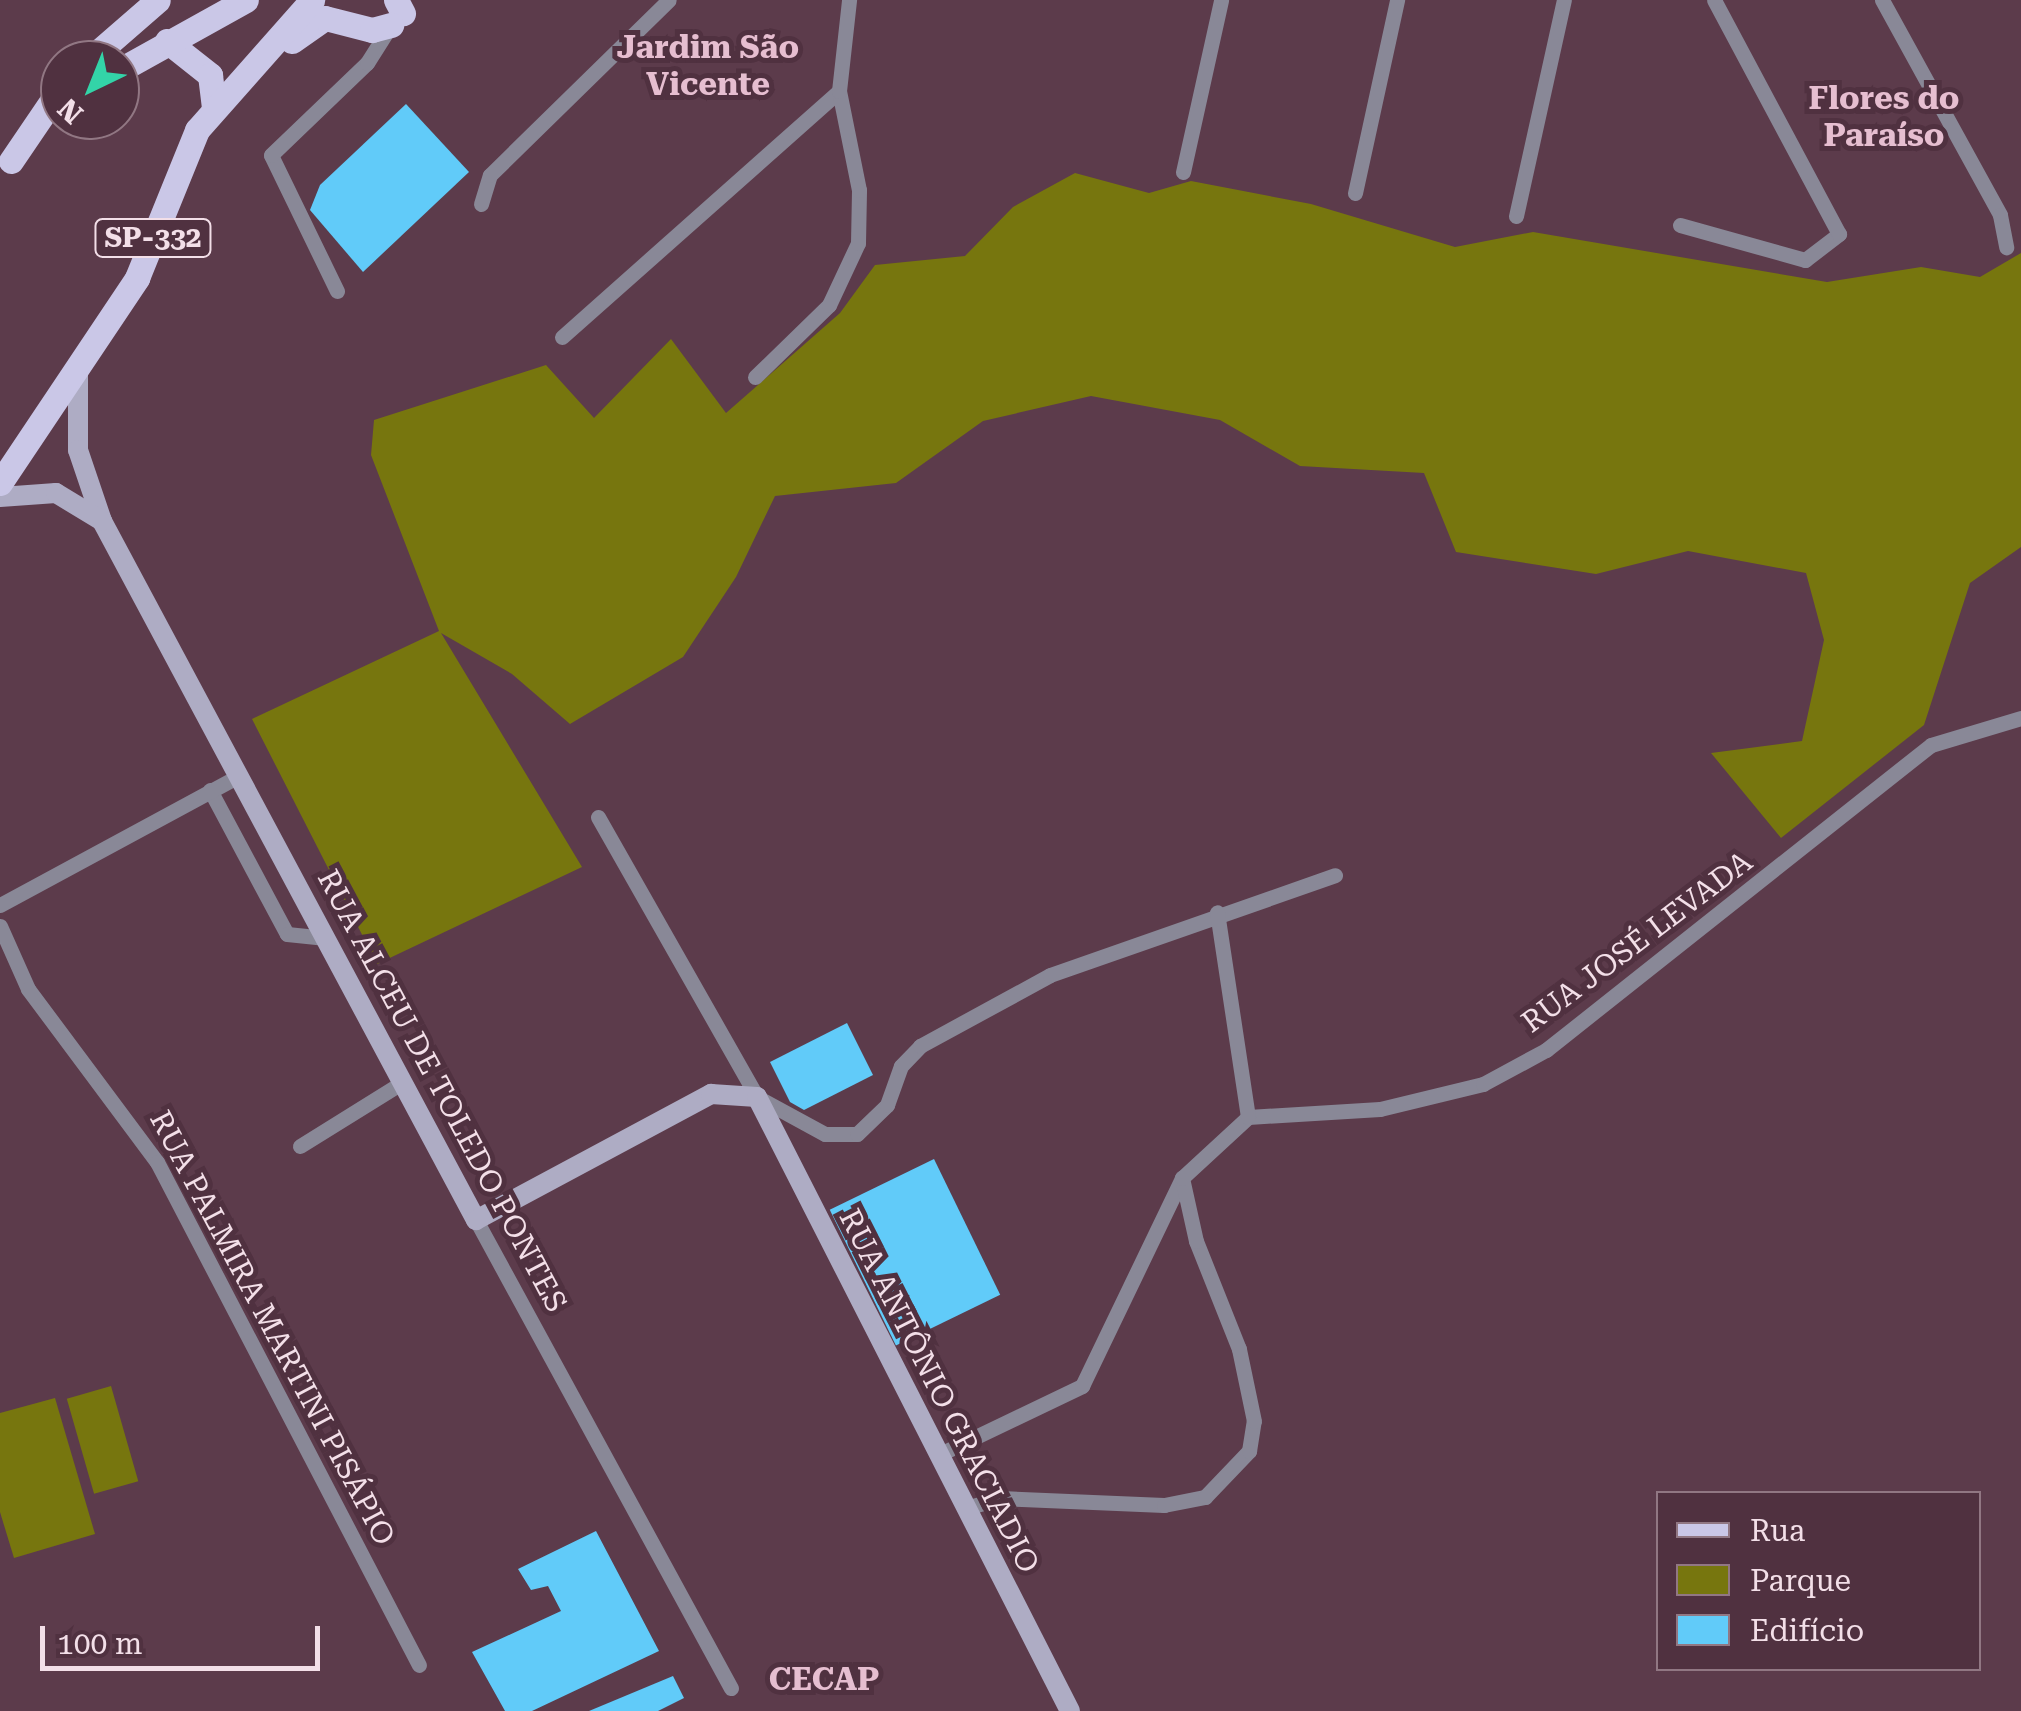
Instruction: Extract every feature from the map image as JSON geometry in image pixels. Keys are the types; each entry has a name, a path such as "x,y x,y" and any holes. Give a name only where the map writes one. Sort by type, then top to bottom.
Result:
{"main road":[{"path":"112,40 158,0"},
{"path":"140,58 246,0"},
{"name":"SP-332","path":"0,483 78,372 137,278 214,109 312,0"},
{"path":"258,62 326,18 372,30 396,13"},
{"path":"167,41 210,75 214,109"},
{"path":"6,167 40,119"},
{"path":"6,167 40,134"},
{"name":"RUA ALCEU DE TOLEDO PONTES","path":"78,372 78,450 102,521 476,1220"},
{"path":"0,497 56,493 102,521"},
{"path":"476,1220 711,1094 757,1097"},
{"name":"RUA ANTÔNIO GRACIADIO","path":"757,1097 1070,1711"}],"street":[{"path":"481,204 490,175 669,0"},
{"path":"755,376 829,305 853,258 860,190 839,91 849,0"},
{"path":"1182,172 1221,0"},
{"path":"1356,193 1397,0"},
{"path":"1516,216 1564,0"},
{"path":"1680,225 1805,260 1839,234 1714,0"},
{"path":"1882,0 2000,215 2006,246"},
{"path":"337,291 271,156 367,63 396,13"},
{"path":"562,337 839,91"},
{"name":"RUA JOSÉ LEVADA","path":"1248,1116 1380,1108 1483,1084 1546,1050 1931,745 2021,718"},
{"path":"0,905 238,776"},
{"path":"210,790 287,934 326,938"},
{"path":"598,817 757,1097 825,1134 857,1134 887,1105 900,1066 920,1046 1050,975 1218,912 1335,875"},
{"path":"938,1455 1082,1386 1182,1178 1248,1116 1218,912"},
{"name":"RUA PALMIRA MARTINI PISÁPIO","path":"0,926 28,990 158,1162 419,1665"},
{"path":"300,1146 402,1082"},
{"path":"966,1508 1001,1498 1164,1505 1205,1497 1249,1451 1254,1421 1239,1349 1196,1241 1182,1178"},
{"name":"RUA ALCEU DE TOLEDO PONTES","path":"476,1220 732,1688"}],"green space":[{"path":"1075,173 1149,193 1191,181 1311,204 1455,247 1533,232 1827,282 1921,267 1980,277 2021,253 2021,547 1970,583 1924,725 1781,838 1711,753 1802,741 1824,640 1806,573 1688,551 1596,574 1456,552 1424,473 1300,466 1220,420 1091,396 983,421 896,483 775,496 736,577 683,657 570,724 512,674 441,633 582,867 377,964 252,719 439,631 371,455 374,420 546,365 594,418 671,339 726,413 840,313 875,265 965,256 1013,207"},
{"path":"111,1386 138,1481 94,1494 67,1399"},
{"path":"55,1398 95,1534 14,1558 0,1512 0,1413"}],"building":[{"path":"406,104 469,172 363,272 310,210 320,185"},
{"path":"847,1023 873,1075 804,1110 790,1102 770,1062"},
{"path":"934,1159 1000,1295 896,1346 830,1210"},
{"path":"596,1531 659,1651 532,1711 505,1711 472,1652 561,1611 548,1586 531,1590 518,1569"},
{"path":"673,1676 684,1698 658,1711 589,1711"}],"district":[{"name":"Jardim São Vicente","path":"708,66"},
{"name":"Flores do Paraíso","path":"1884,118"},
{"name":"CECAP","path":"824,1679"}]}
